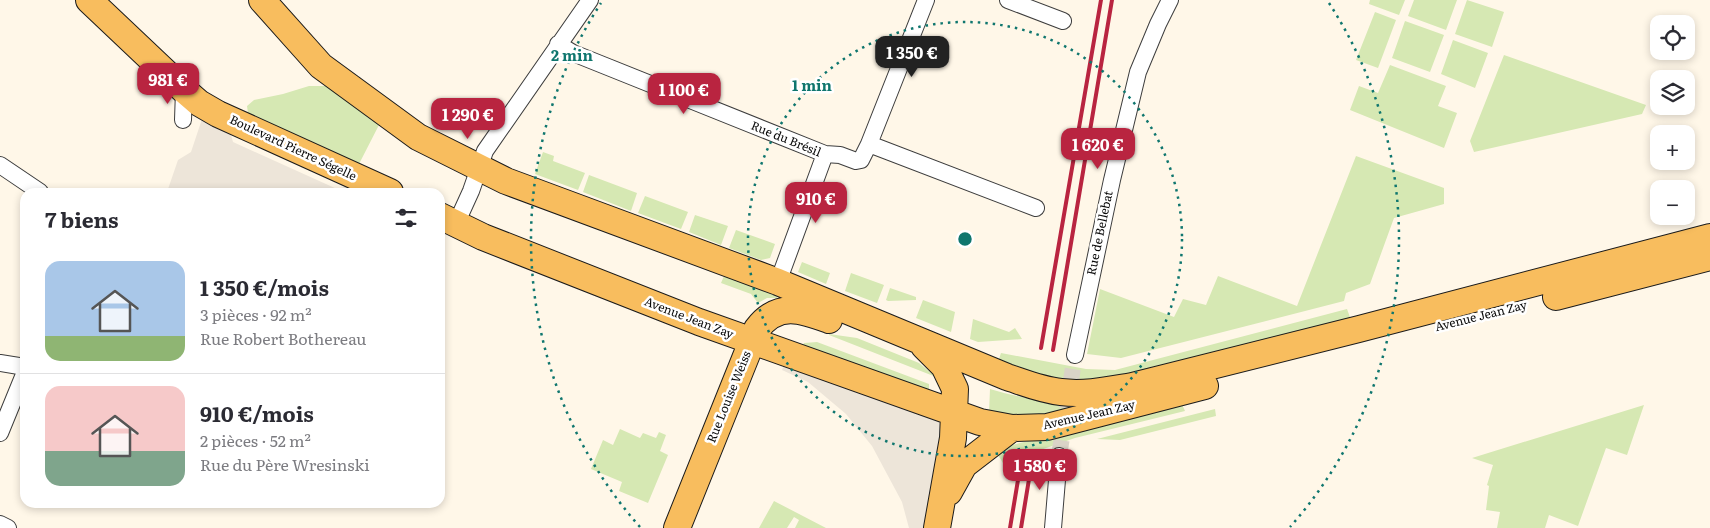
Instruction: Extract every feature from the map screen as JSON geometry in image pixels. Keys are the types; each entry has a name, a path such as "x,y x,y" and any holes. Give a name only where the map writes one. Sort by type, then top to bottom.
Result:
{"main road":[{"name":"Boulevard Pierre Ségelle","path":"89,0 199,103 218,114 381,188"},
{"path":"262,0 321,66 418,137 474,159 506,181 778,282 819,308 940,362 1004,386 1037,387"},
{"name":"Avenue Jean Zay","path":"448,220 484,237 752,342 955,414 980,422 1012,428 1047,427 1710,257"},
{"name":"Avenue Jean Zay","path":"819,308 915,338 1007,377 1037,387 1060,392 1100,392 1132,386 1359,329 1710,237"},
{"name":"Rue Louise Weiss","path":"677,528 757,329 762,322 787,310 819,308"},
{"path":"915,338 944,366 955,389 953,438 938,526"},
{"path":"938,526 950,488 964,465 1012,428"}],"street":[{"path":"448,220 474,159 590,0"},
{"path":"926,0 869,144 1036,208"},
{"path":"1008,0 1063,21"},
{"name":"Rue de Bellebat","path":"1075,355 1107,199 1138,72 1170,0"},
{"name":"Rue du Brésil","path":"558,44 573,53 825,154 840,155 856,161 861,160 869,144"},
{"path":"183,120 184,90"},
{"path":"778,282 825,154"},
{"path":"0,165 34,188"},
{"path":"0,363 20,366"},
{"path":"0,433 20,384"},
{"path":"1053,528 1059,456"},
{"path":"0,524 8,528"}],"green space":[{"path":"1370,0 1405,0 1399,15 1369,4"},
{"path":"1414,0 1457,0 1446,30 1408,16"},
{"path":"1467,0 1504,12 1492,47 1455,34"},
{"path":"1375,12 1396,20 1378,68 1356,60"},
{"path":"1405,21 1444,35 1430,72 1392,58"},
{"path":"1453,40 1488,53 1475,88 1441,74"},
{"path":"1504,55 1646,105 1642,114 1474,152 1470,141"},
{"path":"1390,65 1446,86 1438,106 1457,113 1444,148 1350,110 1359,86 1378,93"},
{"path":"309,86 326,86 380,123 359,164 248,113 247,106 254,100"},
{"path":"543,152 554,156 553,161 585,173 578,190 535,174"},
{"path":"1356,156 1444,188 1444,204 1394,218 1370,284 1346,293 1344,301 1121,358 1087,354 1100,289 1174,317 1183,299 1206,305 1218,276 1297,306"},
{"path":"589,175 637,193 631,211 583,192"},
{"path":"645,196 688,212 681,229 638,213"},
{"path":"695,215 728,226 721,245 689,232"},
{"path":"736,230 775,244 770,258 761,260 729,248"},
{"path":"802,262 830,273 826,284 798,272"},
{"path":"851,273 884,285 877,303 845,291"},
{"path":"724,276 778,296 777,298 767,298 758,303 751,294 721,283"},
{"path":"890,288 916,297 916,300 888,301 886,300"},
{"path":"923,300 955,312 951,332 916,318"},
{"path":"1347,309 1351,320 1117,381 1063,381 1028,372 999,359 1001,353 1086,369 1115,370"},
{"path":"973,319 1009,332 1015,328 1022,339 978,342 970,339"},
{"path":"829,335 857,338 919,363 936,377"},
{"path":"817,342 929,384 929,395 802,348 804,343"},
{"path":"990,389 1035,399 1080,404 1079,412 1023,418 989,413"},
{"path":"1181,402 1185,411 1075,438 1003,463 996,452 1004,447"},
{"path":"1644,405 1627,455 1606,448 1578,526 1549,515 1545,528 1497,528 1500,512 1486,510 1489,486 1487,485 1493,465 1472,458"},
{"path":"1215,409 1216,416 1120,440 1097,439"},
{"path":"620,429 640,438 643,433 656,438 659,432 666,435 660,451 668,455 648,503 619,491 622,482 591,469 603,440 613,445"},
{"path":"774,501 826,528 795,528 799,520 794,517 787,528 759,528"}],"shaded area":[{"path":"202,119 229,128 233,142 335,188 168,188 178,160 191,152"},
{"path":"353,185 360,188 341,188"},
{"path":"786,360 947,420 929,528 909,528 902,502 872,446 846,414 808,382 782,370"}],"tunnel":[{"path":"1059,456 1075,355"}],"railway":[{"path":"1041,348 1101,0"},
{"path":"1053,350 1112,0"},
{"path":"1021,528 1031,467"},
{"path":"1010,528 1019,474"}]}
